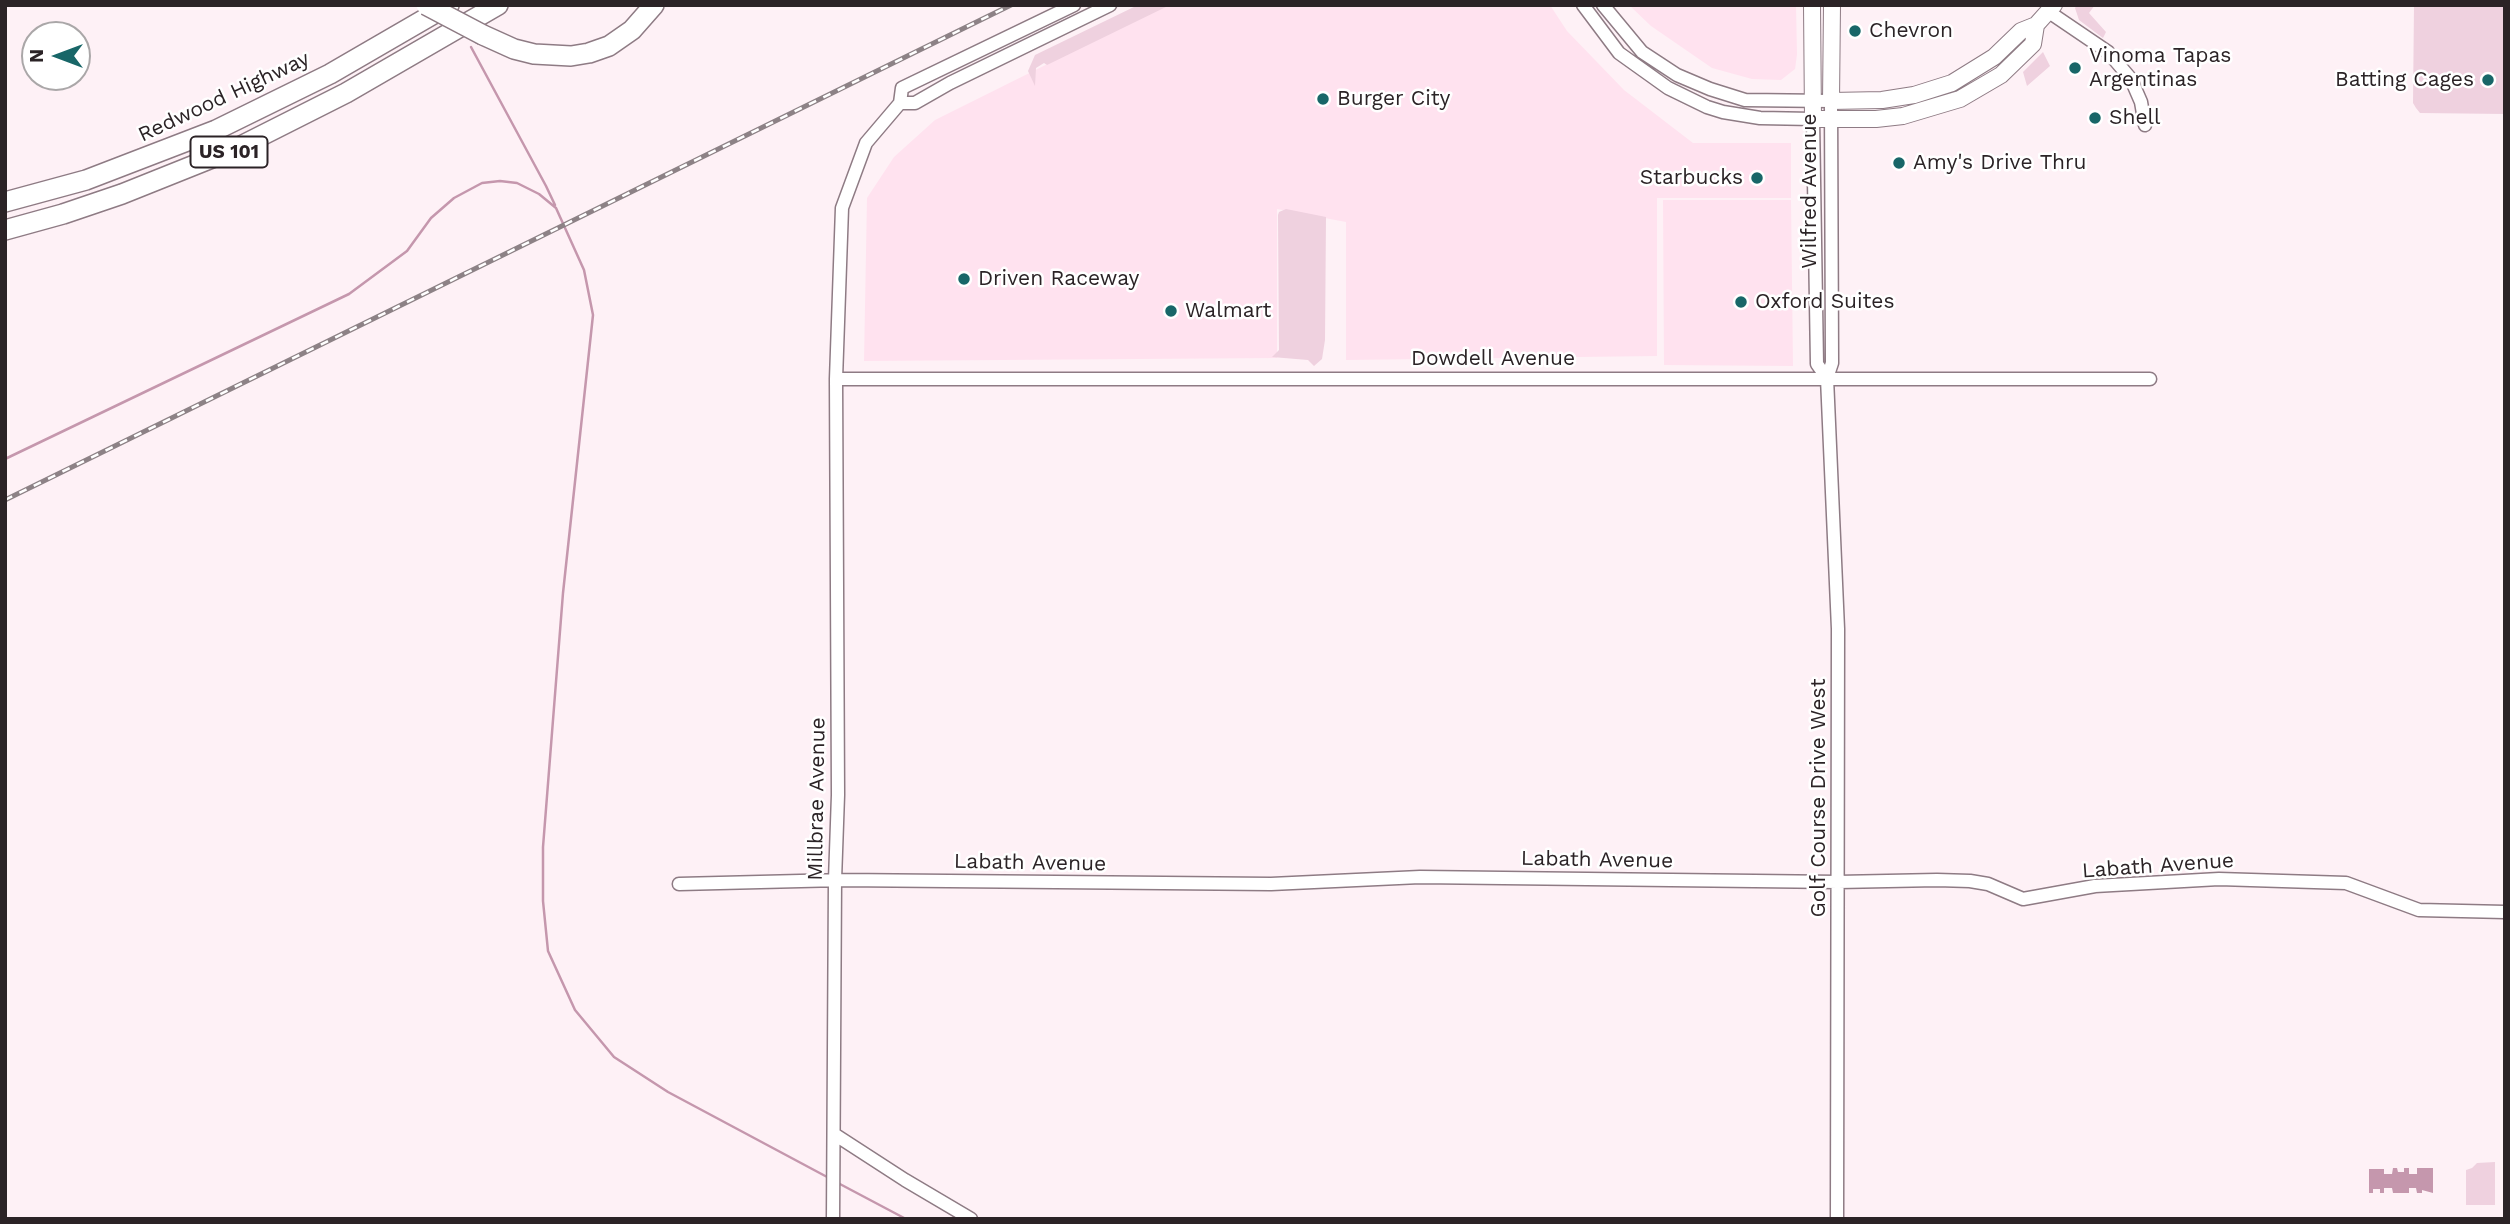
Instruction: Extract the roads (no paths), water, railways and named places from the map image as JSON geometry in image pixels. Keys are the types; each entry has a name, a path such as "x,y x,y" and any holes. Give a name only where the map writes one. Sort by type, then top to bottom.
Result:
{"highway":[{"path":"426,5 514,49 552,56 580,55 608,46 632,30 654,5"},
{"name":"Redwood Highway","path":"5,202 86,180 216,130 330,74 449,5"},
{"name":"US 101","path":"5,230 63,215 237,148 346,93 498,5"}],"main road":[{"name":"Wilfred Avenue","path":"1812,5 1813,120"},
{"path":"1832,5 1831,101 1882,100 1938,88 1973,72 1994,57 2021,31 2036,25 2051,8"},
{"path":"1813,120 1903,116 1960,99 2001,75 2033,44 2036,25"}],"street":[{"name":"Millbrae Avenue","path":"833,1219 838,795 836,379 842,208 866,143 900,103 902,88 1074,5"},
{"path":"900,103 915,103 950,83 1110,5"},
{"path":"1583,5 1602,34 1619,53 1668,88 1723,112 1760,118 1813,120"},
{"path":"1603,5 1642,52 1676,75 1745,100 1831,101"},
{"path":"2051,8 2108,52 2131,79 2141,102 2146,125"},
{"path":"1668,88 1676,75"},
{"name":"Wilfred Avenue","path":"1827,378 1832,363 1831,101"},
{"name":"Wilfred Avenue","path":"1813,120 1817,363 1827,378"},
{"name":"Golf Course Drive West","path":"1827,378 1838,629 1838,1219"},
{"name":"Dowdell Avenue","path":"836,379 2150,379"},
{"name":"Labath Avenue","path":"679,884 835,880 1271,884 1420,877 1970,881 1988,884 2023,899 2095,886 2193,879 2346,883 2419,910 2505,912"},
{"path":"834,1134 971,1219"}],"waterway":[{"path":"471,47 555,205"},
{"path":"5,459 349,294 407,251 431,218 454,198 482,183 517,183 539,194 556,208 584,270 593,315 563,593 543,847 543,901 548,951 575,1010 614,1057 668,1092 829,1178"},
{"path":"838,1183 906,1219"}],"railway":[{"path":"5,500 1011,5"}],"place":[{"name":"Chevron","path":"1855,31"},
{"name":"Vinoma Tapas Argentinas","path":"2075,68"},
{"name":"Batting Cages","path":"2488,80"},
{"name":"Burger City","path":"1323,99"},
{"name":"Shell","path":"2095,118"},
{"name":"Amy's Drive Thru","path":"1899,163"},
{"name":"Starbucks","path":"1757,178"},
{"name":"Driven Raceway","path":"964,279"},
{"name":"Oxford Suites","path":"1741,302"},
{"name":"Walmart","path":"1171,311"}]}
